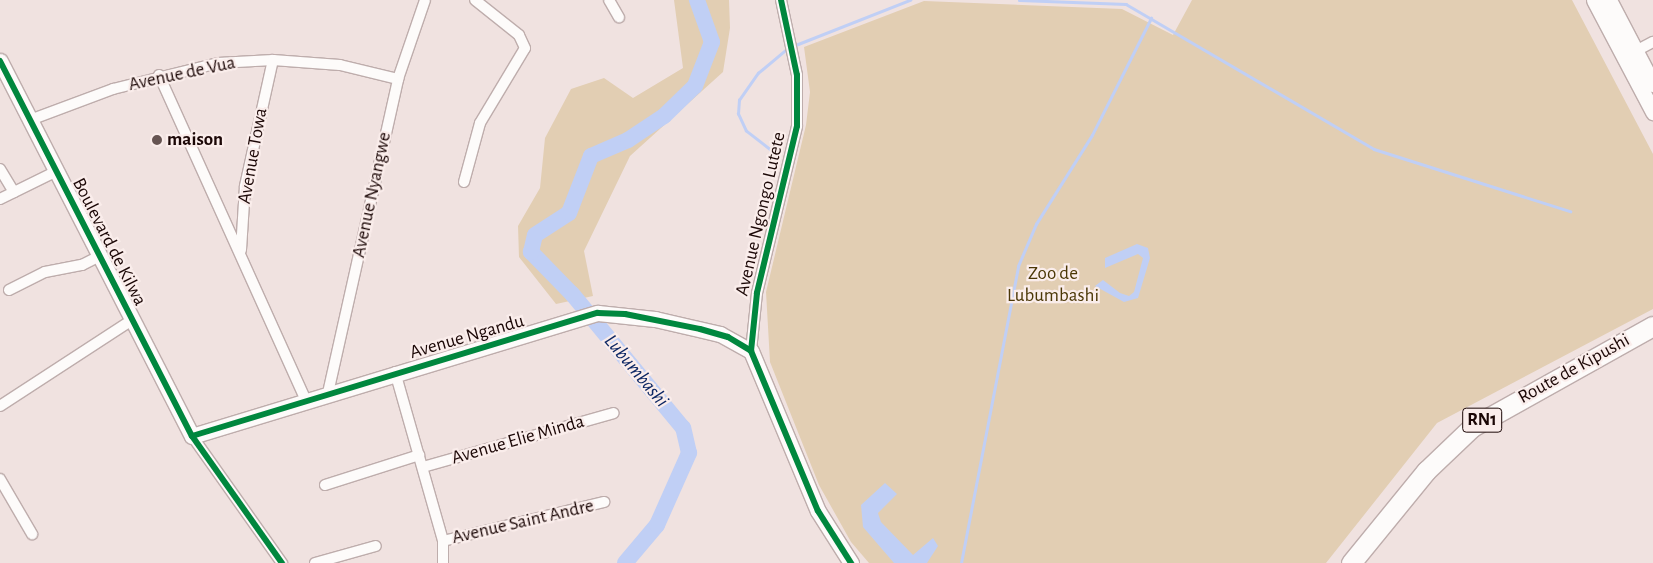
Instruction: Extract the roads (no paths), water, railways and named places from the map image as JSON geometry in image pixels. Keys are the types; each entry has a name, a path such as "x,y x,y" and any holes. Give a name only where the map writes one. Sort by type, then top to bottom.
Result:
{"highway":[{"name":"Route de Kipushi","path":"1356,561 1426,471 1472,427 1653,326"}],"street":[{"name":"Avenue Nyangwe","path":"328,393 398,79 425,0"},
{"path":"464,182 480,122 525,48 520,35 475,0"},
{"path":"610,0 619,17"},
{"name":"Avenue Ngongo Lutete","path":"781,0 794,52 799,93 795,145 757,292 751,351 818,512 851,563"},
{"path":"1594,0 1630,54 1653,84"},
{"path":"1609,0 1653,112"},
{"path":"1630,54 1653,42"},
{"name":"Avenue de Vua","path":"30,120 159,75 218,62 273,60 340,65 398,79"},
{"name":"Avenue Towa","path":"240,253 244,186 273,60"},
{"name":"Boulevard de Kilwa","path":"0,61 56,171 102,255 132,320 192,436"},
{"name":"Avenue Towa","path":"159,75 306,400"},
{"path":"0,169 14,192"},
{"path":"0,199 56,171"},
{"path":"9,290 45,272 82,265 102,255"},
{"name":"Avenue Ngandu","path":"192,436 395,372 576,322 598,314 625,314 700,329 728,337 751,351"},
{"path":"0,406 132,320"},
{"path":"395,372 443,541 443,563"},
{"name":"Avenue Elie Minda","path":"423,467 614,414"},
{"path":"192,436 282,563"},
{"path":"325,485 419,455"},
{"path":"0,479 32,534"},
{"name":"Avenue Saint Andre","path":"443,541 604,502"},
{"path":"315,563 376,546"}],"water":[{"path":"1137,244 1148,248 1150,258 1138,298 1124,302 1095,286 1103,280 1120,293 1129,296 1134,292 1143,258 1138,254 1105,268 1105,258"},
{"path":"885,483 897,494 878,513 881,522 913,555 933,538 938,546 927,563 894,563 863,527 861,505"}],"waterway":[{"name":"Lubumbashi","path":"625,563 657,525 689,453 683,428 572,294 531,252 535,235 569,213 591,156 628,140 664,116 695,86 712,42 697,0"},
{"path":"793,46 910,0"},
{"path":"1019,0 1126,4 1374,149 1570,211"},
{"path":"961,563 1018,266 1036,224 1092,135 1151,18"},
{"path":"773,152 746,131 738,114 739,100 758,73 788,48"}],"place":[{"name":"maison","path":"157,140"}],"park label":[{"name":"Zoo de Lubumbashi","path":"1053,285"}]}
